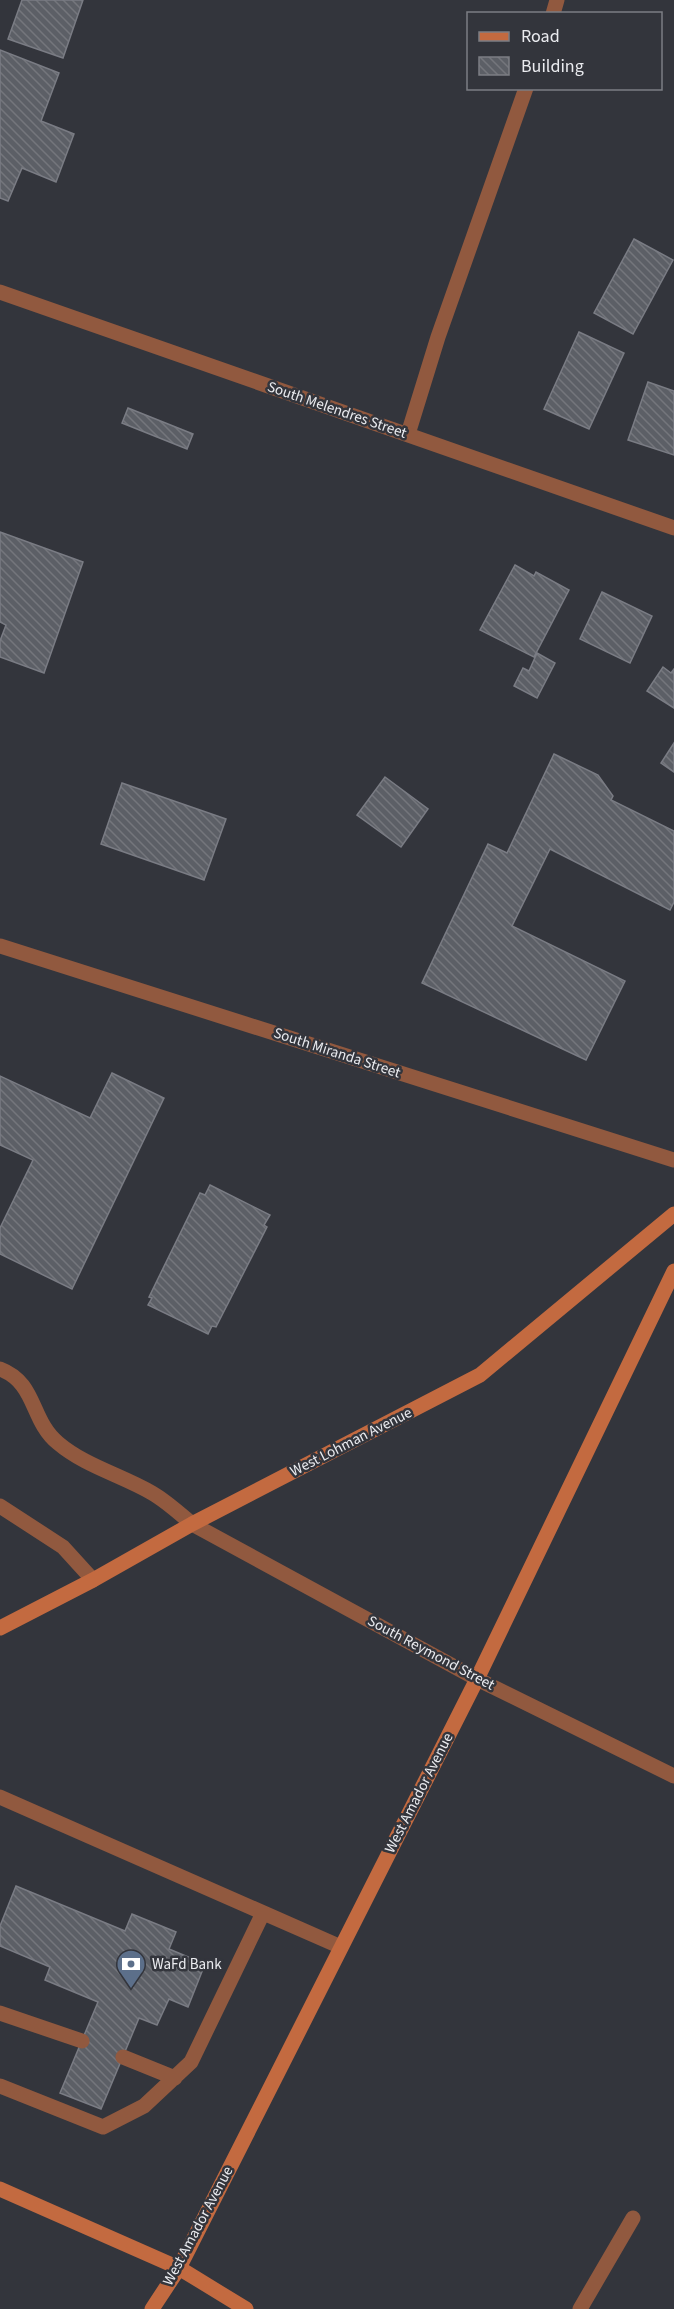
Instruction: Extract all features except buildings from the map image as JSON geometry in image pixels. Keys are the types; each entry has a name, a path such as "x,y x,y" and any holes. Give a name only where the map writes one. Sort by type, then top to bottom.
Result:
{"main road":[{"name":"West Lohman Avenue","path":"0,1628 93,1580 192,1524 480,1375 674,1214"},
{"name":"West Amador Avenue","path":"152,2309 178,2268 477,1678 674,1271"},
{"path":"0,2189 178,2268 246,2309"}],"street":[{"path":"408,434 438,337 525,90"},
{"name":"South Melendres Street","path":"0,292 674,528"},
{"name":"South Miranda Street","path":"0,946 674,1160"},
{"name":"South Reymond Street","path":"0,1369 19,1378 30,1394 44,1429 57,1443 103,1470 151,1492 192,1524 477,1678 674,1776"},
{"path":"0,1506 63,1547 93,1580"},
{"path":"0,1797 341,1947"},
{"path":"0,2086 103,2127 144,2106 191,2062 263,1913"},
{"path":"0,2013 82,2042"},
{"path":"123,2057 175,2078"},
{"path":"580,2309 633,2218"}],"place":[{"name":"WaFd Bank","path":"131,1990"}]}
